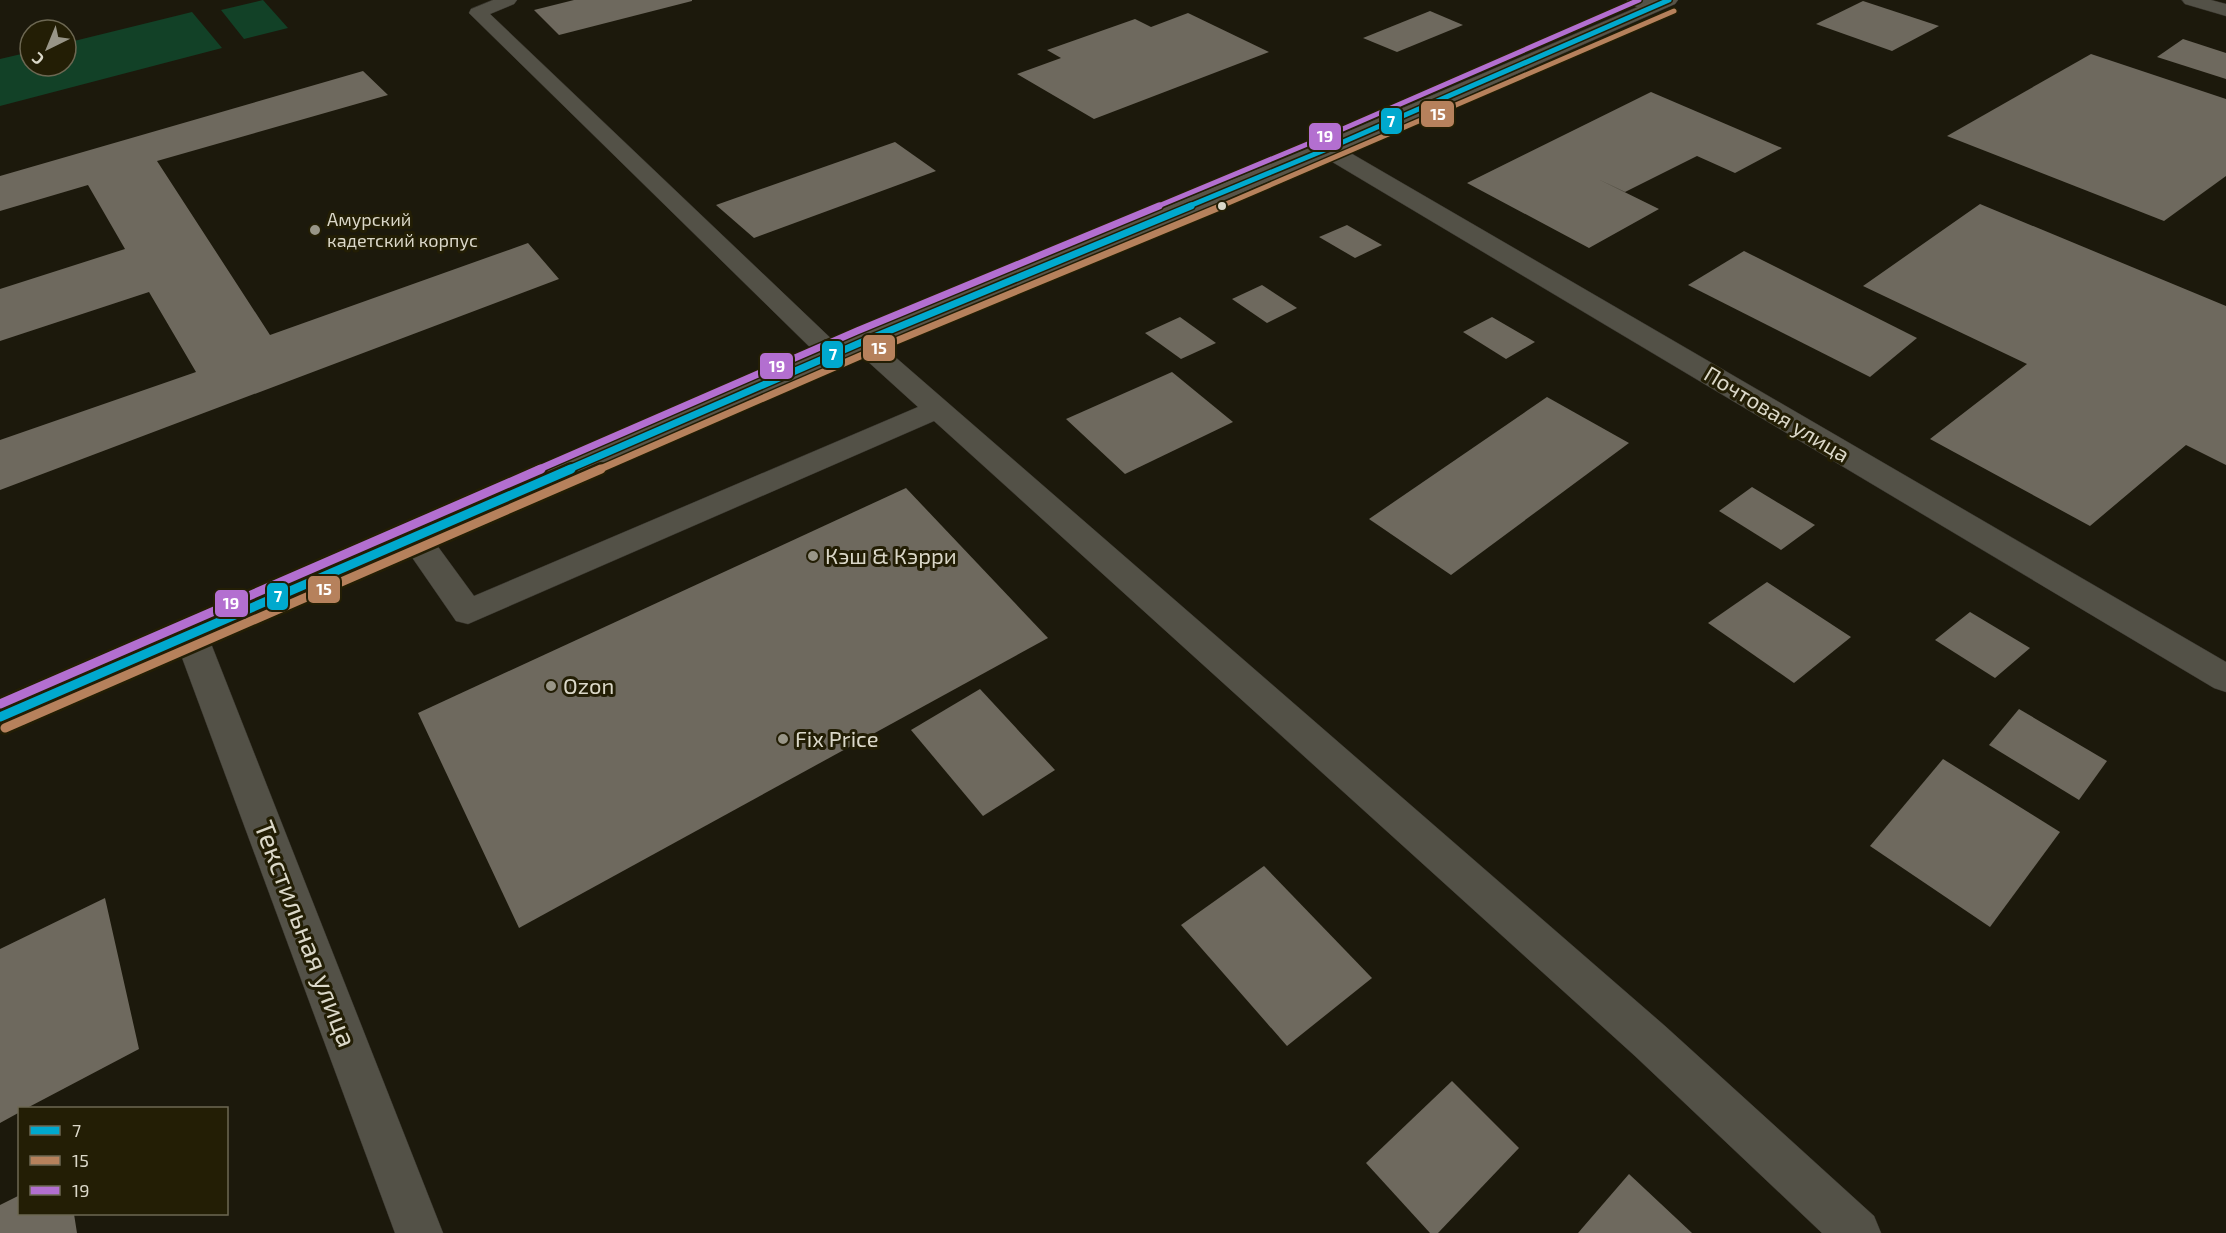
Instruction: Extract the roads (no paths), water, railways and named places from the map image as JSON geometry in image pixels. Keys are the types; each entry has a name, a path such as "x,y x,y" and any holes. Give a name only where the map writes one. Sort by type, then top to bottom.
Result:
{"main road":[{"path":"0,717 848,349 1327,148 1653,2"}],"street":[{"path":"508,0 478,13 848,349 937,409 1641,1033 1857,1233"},
{"path":"2192,0 2226,10"},
{"name":"Почтовая улица","path":"1327,148 2226,680"},
{"path":"414,537 468,612 937,409"},
{"name":"Текстильная улица","path":"191,636 419,1233"}],"place":[{"name":"Амурский кадетский корпус","path":"315,230"},
{"name":"Кэш & Кэрри","path":"813,556"},
{"name":"Ozon","path":"551,686"},
{"name":"Fix Price","path":"783,739"}]}
